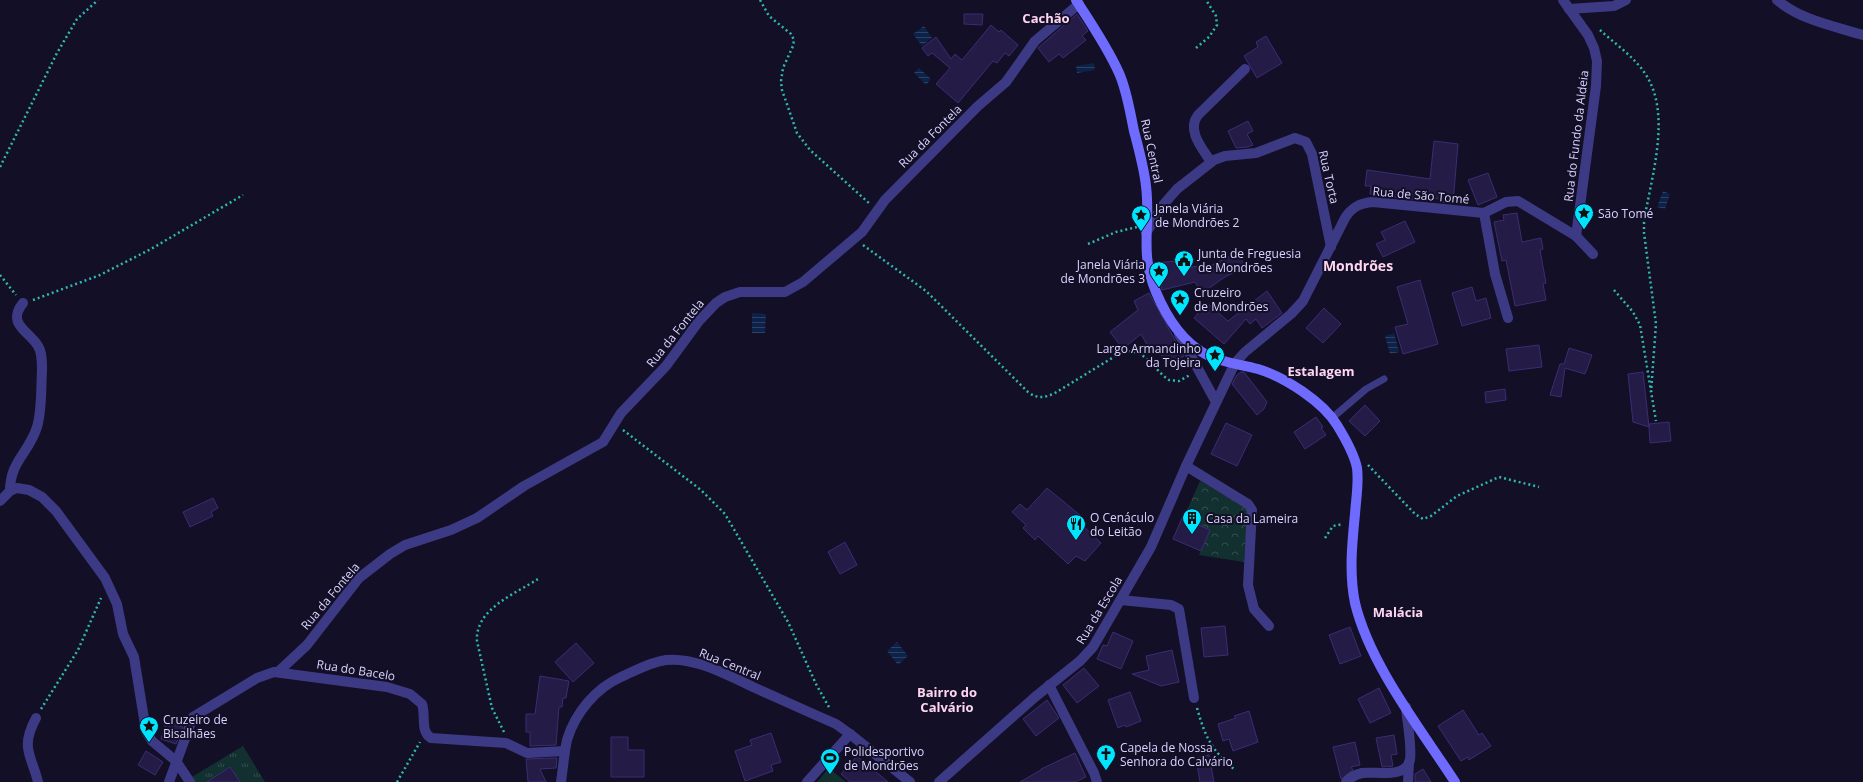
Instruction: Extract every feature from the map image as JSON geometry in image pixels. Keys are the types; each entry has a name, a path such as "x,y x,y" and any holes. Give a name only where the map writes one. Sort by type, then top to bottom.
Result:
{"main road":[{"name":"Rua Central","path":"1078,2 1113,61 1123,83 1145,178 1147,197 1146,250 1150,274 1155,290 1168,315"},
{"path":"1168,315 1181,333 1198,349 1216,359 1264,371 1282,379 1304,394 1332,418 1352,453 1358,477 1351,570 1356,607 1374,652 1388,679 1455,782"}],"street":[{"name":"Rua do Fundo da Aldeia","path":"1563,0 1592,42 1597,61 1596,86 1576,236"},
{"path":"1569,9 1614,6 1626,0"},
{"path":"1777,0 1789,9 1801,15 1863,35"},
{"name":"Rua da Fontela","path":"278,672 306,645 354,584 372,567 405,545 451,530 482,515 524,486 600,444 606,438 621,413 666,366 699,321 716,303 725,297 740,292 776,294 794,288 855,238 866,227 876,210 978,106 1006,82 1035,41 1078,2"},
{"path":"1211,162 1195,136 1193,129 1195,120 1245,69"},
{"name":"Rua Torta","path":"1146,229 1177,189 1211,162 1225,156 1256,153 1291,139 1302,140 1308,146 1312,154 1331,247"},
{"name":"Rua de São Tomé","path":"1236,364 1245,352 1299,306 1306,296 1348,213 1354,207 1364,203 1383,203 1484,213 1506,202 1518,201 1576,236 1593,254"},
{"path":"1484,213 1495,274 1508,318"},
{"path":"10,491 13,471 34,434 39,418 42,358 38,346 24,332 19,324 18,311 23,303"},
{"path":"1168,315 1216,402"},
{"path":"1216,402 1236,364"},
{"name":"Rua da Escola","path":"939,782 1089,652 1151,547 1216,402"},
{"path":"1186,466 1248,504 1252,510 1248,585 1254,609 1269,626"},
{"path":"0,501 10,491 17,488 29,490 49,504 94,561 108,582 117,604 123,634 135,662 146,731 152,741 177,762 190,782"},
{"path":"1121,600 1171,604 1179,609 1194,698"},
{"name":"Rua Central","path":"561,782 568,738 573,726 586,705 602,688 613,681 647,665 666,660 690,662 721,673 836,724 910,782"},
{"name":"Rua do Bacelo","path":"169,782 193,717 257,678 270,673 278,672 382,686 410,694 422,704 426,733"},
{"path":"1049,686 1094,773 1097,782"},
{"path":"1406,707 1410,753 1408,782"},
{"path":"36,718 29,733 28,748 38,782"},
{"path":"426,733 429,737 434,739 506,743 527,753 565,751"},
{"path":"807,782 850,734"},
{"path":"1346,782 1361,773 1402,770 1409,762"},
{"path":"1389,772 1395,782"}],"lane":[{"path":"1332,418 1366,389 1384,379"}],"path":[{"path":"0,167 57,53 77,19 98,0"},
{"path":"760,0 769,16 791,34 794,40 793,46 783,68 781,81 782,90 797,133 810,150 876,210"},
{"path":"1196,48 1209,37 1217,25 1216,16 1206,0"},
{"path":"1597,28 1644,72 1652,87 1659,117 1658,138 1644,227 1656,324 1651,392"},
{"path":"0,275 23,303 100,275 151,249 243,194"},
{"path":"1088,244 1116,232 1146,229"},
{"path":"855,238 926,291 1028,392 1036,397 1044,397 1055,393 1117,355 1126,352 1135,352 1144,357 1166,378 1172,381 1182,380 1199,370"},
{"path":"1614,290 1633,312 1640,325 1656,421"},
{"path":"614,424 701,490 725,514 788,622 816,684 833,713"},
{"path":"1352,453 1378,474 1413,512 1423,518 1431,516 1457,496 1499,477 1539,487"},
{"path":"1324,538 1335,525 1354,524"},
{"path":"510,745 492,708 477,642 477,632 481,622 490,611 538,579"},
{"path":"36,718 78,650 108,582"},
{"path":"1194,698 1204,730 1214,749 1234,769"},
{"path":"397,782 426,733"}],"green space":[{"path":"1200,481 1248,509 1244,562 1199,555 1210,530 1193,523 1196,515 1187,510"},
{"path":"243,746 265,782 195,782 192,777"},
{"name":"Polidesportivo de Mondrões","path":"829,768 846,782 817,782"}],"water":[{"path":"924,26 932,38 922,46 913,34"},
{"path":"1094,63 1095,70 1077,73 1076,66"},
{"path":"919,68 931,79 926,85 914,73"},
{"path":"1663,191 1670,194 1665,209 1657,207"},
{"path":"752,313 766,314 765,333 752,333"},
{"path":"1394,333 1399,352 1390,354 1385,336"},
{"path":"897,642 908,656 898,665 887,651"}],"building":[{"path":"964,14 983,14 982,25 964,24"},
{"path":"1077,14 1088,31 1082,36 1086,40 1063,58 1059,54 1049,62 1038,48"},
{"path":"991,25 999,32 1001,30 1018,45 1009,56 1005,53 997,63 993,61 958,103 936,84 950,68 932,53 928,56 922,48 936,37 951,59 955,54 962,60"},
{"path":"1266,36 1282,63 1257,78 1244,56 1258,47 1256,42"},
{"path":"1248,121 1253,131 1247,134 1253,145 1236,148 1228,131"},
{"path":"1434,141 1458,144 1453,203 1439,202 1440,199 1418,197 1418,200 1370,194 1371,186 1365,186 1367,170 1430,179"},
{"path":"1488,173 1497,197 1478,205 1468,180"},
{"path":"1517,213 1522,242 1541,238 1543,249 1540,250 1546,283 1543,284 1546,300 1515,306 1506,260 1502,261 1494,222 1504,220 1503,215"},
{"path":"1405,221 1415,242 1383,257 1376,244 1385,240 1381,232"},
{"path":"1234,254 1236,259 1240,257 1245,267 1225,277 1202,293 1195,282 1162,290 1154,263 1177,261 1180,270 1197,266 1202,270"},
{"path":"1420,280 1438,344 1403,354 1395,327 1408,324 1397,287"},
{"path":"1472,287 1476,301 1486,298 1491,318 1462,326 1452,293"},
{"path":"1267,291 1282,313 1262,328 1256,319 1250,324 1246,319 1224,344 1194,318 1207,303 1228,321"},
{"path":"1149,293 1184,356 1167,365 1158,349 1151,352 1141,334 1123,349 1110,332 1138,310 1134,301"},
{"path":"1324,308 1341,324 1323,343 1306,328"},
{"path":"1539,345 1542,367 1509,371 1506,349"},
{"path":"1569,348 1592,355 1585,374 1565,368 1561,397 1550,395 1560,364 1564,364"},
{"path":"1244,372 1267,402 1264,409 1257,415 1232,384 1237,375"},
{"path":"1643,372 1649,427 1633,422 1628,374"},
{"path":"1505,389 1506,400 1486,403 1485,392"},
{"path":"1365,405 1380,421 1365,436 1349,421"},
{"path":"1316,417 1323,427 1321,428 1326,435 1305,449 1294,432"},
{"path":"1669,422 1671,441 1650,443 1649,424"},
{"path":"1226,423 1252,435 1237,466 1211,454"},
{"path":"1047,488 1081,516 1077,520 1101,543 1085,561 1076,556 1068,564 1038,536 1035,540 1023,528 1026,525 1012,512 1020,504 1027,510"},
{"path":"213,498 218,508 211,512 213,516 190,527 183,512"},
{"name":"Casa da Lameira","path":"1182,518 1210,530 1201,551 1173,539"},
{"path":"845,542 857,565 840,574 828,552"},
{"path":"1225,626 1228,655 1204,657 1201,628"},
{"path":"1350,627 1361,656 1340,664 1329,635"},
{"path":"1113,632 1133,641 1121,669 1097,659 1103,645 1107,646"},
{"path":"576,643 594,663 573,682 555,662"},
{"path":"1172,650 1179,682 1161,686 1132,674 1149,670 1146,656"},
{"path":"1084,668 1099,686 1077,703 1063,685"},
{"path":"540,676 569,681 566,698 563,698 562,707 559,707 556,745 530,746 530,732 526,732 526,714 535,714"},
{"path":"1379,688 1391,713 1370,723 1358,699"},
{"path":"1130,692 1141,721 1126,727 1125,725 1118,728 1108,700"},
{"path":"1047,700 1059,718 1036,736 1023,719"},
{"path":"1463,710 1479,735 1482,733 1491,746 1469,760 1468,757 1461,761 1438,726"},
{"path":"1249,711 1258,742 1233,751 1229,739 1223,741 1218,724 1236,718 1234,716"},
{"path":"166,722 183,727 176,744 161,739"},
{"path":"771,733 781,762 771,765 773,771 745,781 735,751 752,745 750,740"},
{"path":"1394,735 1397,754 1391,755 1393,766 1382,767 1376,738"},
{"path":"611,737 628,737 628,750 644,750 644,777 611,777"},
{"path":"1355,742 1360,765 1351,767 1353,770 1341,779 1333,747"},
{"path":"146,751 163,762 155,775 138,765"},
{"path":"1075,753 1086,777 1075,782 1020,782 1041,769"},
{"path":"1209,755 1214,782 1200,782 1196,758"},
{"path":"857,756 888,782 850,782 841,774"},
{"path":"557,758 556,768 540,769 546,782 528,782 526,759"},
{"path":"230,767 240,782 207,782"},
{"path":"1423,769 1431,782 1415,782 1415,774"}],"place":[{"name":"São Tomé","path":"1584,230"},
{"name":"Janela Viária de Mondrões 2","path":"1141,232"},
{"name":"Junta de Freguesia de Mondrões","path":"1184,277"},
{"name":"Janela Viária de Mondrões 3","path":"1159,288"},
{"name":"Cruzeiro de Mondrões","path":"1180,316"},
{"name":"Largo Armandinho da Tojeira","path":"1215,372"},
{"name":"Casa da Lameira","path":"1192,535"},
{"name":"O Cenáculo do Leitão","path":"1076,541"},
{"name":"Cruzeiro de Bisalhães","path":"149,743"},
{"name":"Capela de Nossa Senhora do Calvário","path":"1106,771"},
{"name":"Polidesportivo de Mondrões","path":"830,775"}],"district":[{"name":"Cachão","path":"1046,18"},
{"name":"Mondrões","path":"1358,265"},
{"name":"Estalagem","path":"1321,371"},
{"name":"Malácia","path":"1398,612"},
{"name":"Bairro do Calvário","path":"947,700"}]}
